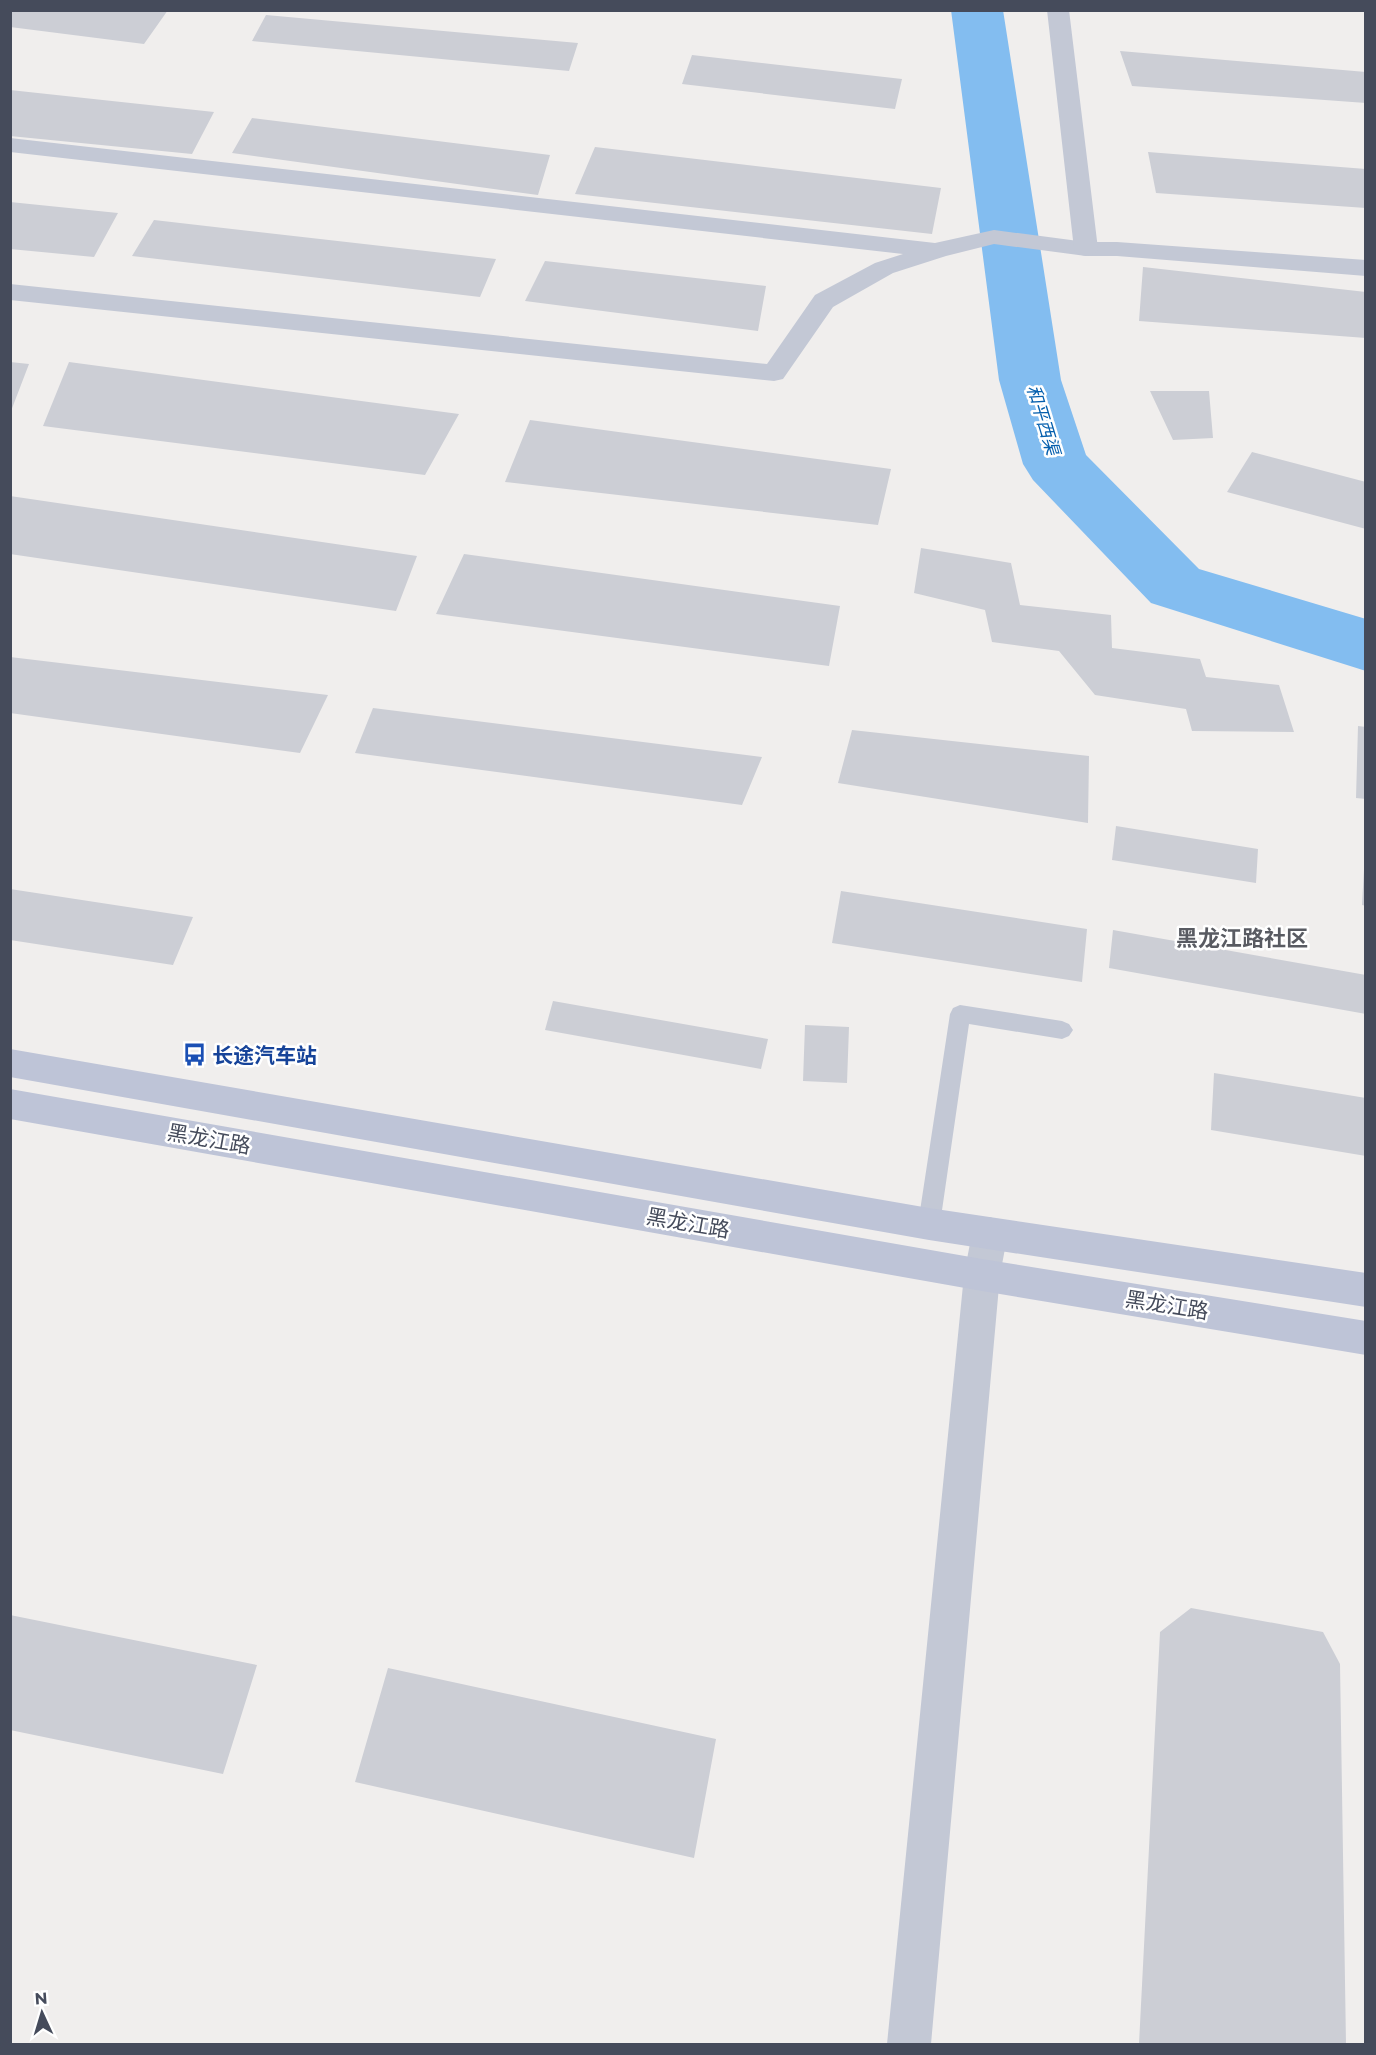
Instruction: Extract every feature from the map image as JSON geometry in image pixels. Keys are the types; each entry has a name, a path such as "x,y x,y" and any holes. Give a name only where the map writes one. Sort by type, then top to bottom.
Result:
{"main road":[{"name":"黑龙江路","path":"10,1063 929,1224 1365,1290"},
{"name":"黑龙江路","path":"10,1104 982,1275 1365,1338"}],"street":[{"path":"1058,10 1085,249"},
{"path":"10,146 939,250"},
{"path":"10,292 774,373 824,301 884,268 939,250 994,237 1085,249 1117,249 1365,268"},
{"path":"909,2044 982,1275 990,1233"}],"lane":[{"path":"929,1224 960,1014 1062,1030"}],"building":[{"path":"10,10 168,10 144,44 10,27"},
{"path":"266,15 578,43 569,71 252,41"},
{"path":"1120,51 1366,72 1366,103 1132,86"},
{"path":"692,55 902,79 895,109 682,84"},
{"path":"10,90 214,112 192,154 10,136"},
{"path":"252,118 550,155 538,195 232,153"},
{"path":"595,147 941,188 932,234 575,194"},
{"path":"1148,152 1366,169 1366,208 1156,193"},
{"path":"10,202 118,213 94,257 10,249"},
{"path":"154,220 496,259 480,297 132,256"},
{"path":"545,261 766,286 758,331 525,301"},
{"path":"1143,267 1366,292 1366,338 1139,321"},
{"path":"10,362 29,364 11,411 10,410"},
{"path":"69,362 459,414 425,475 43,426"},
{"path":"1150,391 1209,391 1213,438 1173,440"},
{"path":"530,420 891,469 878,525 505,482"},
{"path":"1252,452 1366,482 1366,529 1227,492"},
{"path":"10,496 417,556 396,611 10,554"},
{"path":"921,548 1011,563 1020,605 1111,615 1112,648 1200,659 1206,677 1279,685 1294,732 1192,731 1186,709 1095,695 1059,651 992,642 985,610 914,593"},
{"path":"464,554 840,606 829,666 436,614"},
{"path":"10,657 328,695 300,753 10,713"},
{"path":"373,708 762,757 742,805 355,753"},
{"path":"1358,726 1366,727 1366,799 1356,798"},
{"path":"852,730 1089,756 1088,823 838,783"},
{"path":"1116,826 1258,849 1256,883 1112,860"},
{"path":"1364,869 1366,869 1366,906 1362,905"},
{"path":"10,889 193,917 173,965 10,940"},
{"path":"841,891 1087,929 1082,982 832,943"},
{"path":"1113,930 1366,975 1366,1014 1109,968"},
{"path":"553,1001 768,1039 761,1069 545,1030"},
{"path":"805,1025 849,1027 847,1083 803,1081"},
{"path":"1214,1073 1366,1098 1366,1156 1211,1130"},
{"path":"1191,1608 1323,1632 1340,1664 1346,2044 1139,2044 1160,1632"},
{"path":"10,1615 257,1665 223,1774 10,1730"},
{"path":"388,1668 716,1739 694,1858 355,1782"}],"waterway":[{"name":"和平西渠","path":"977,10 1030,380 1056,464 1175,586 1366,645"}],"place":[{"name":"长途汽车站","path":"194,1055"}],"district":[{"name":"黑龙江路社区","path":"1242,938"}]}
